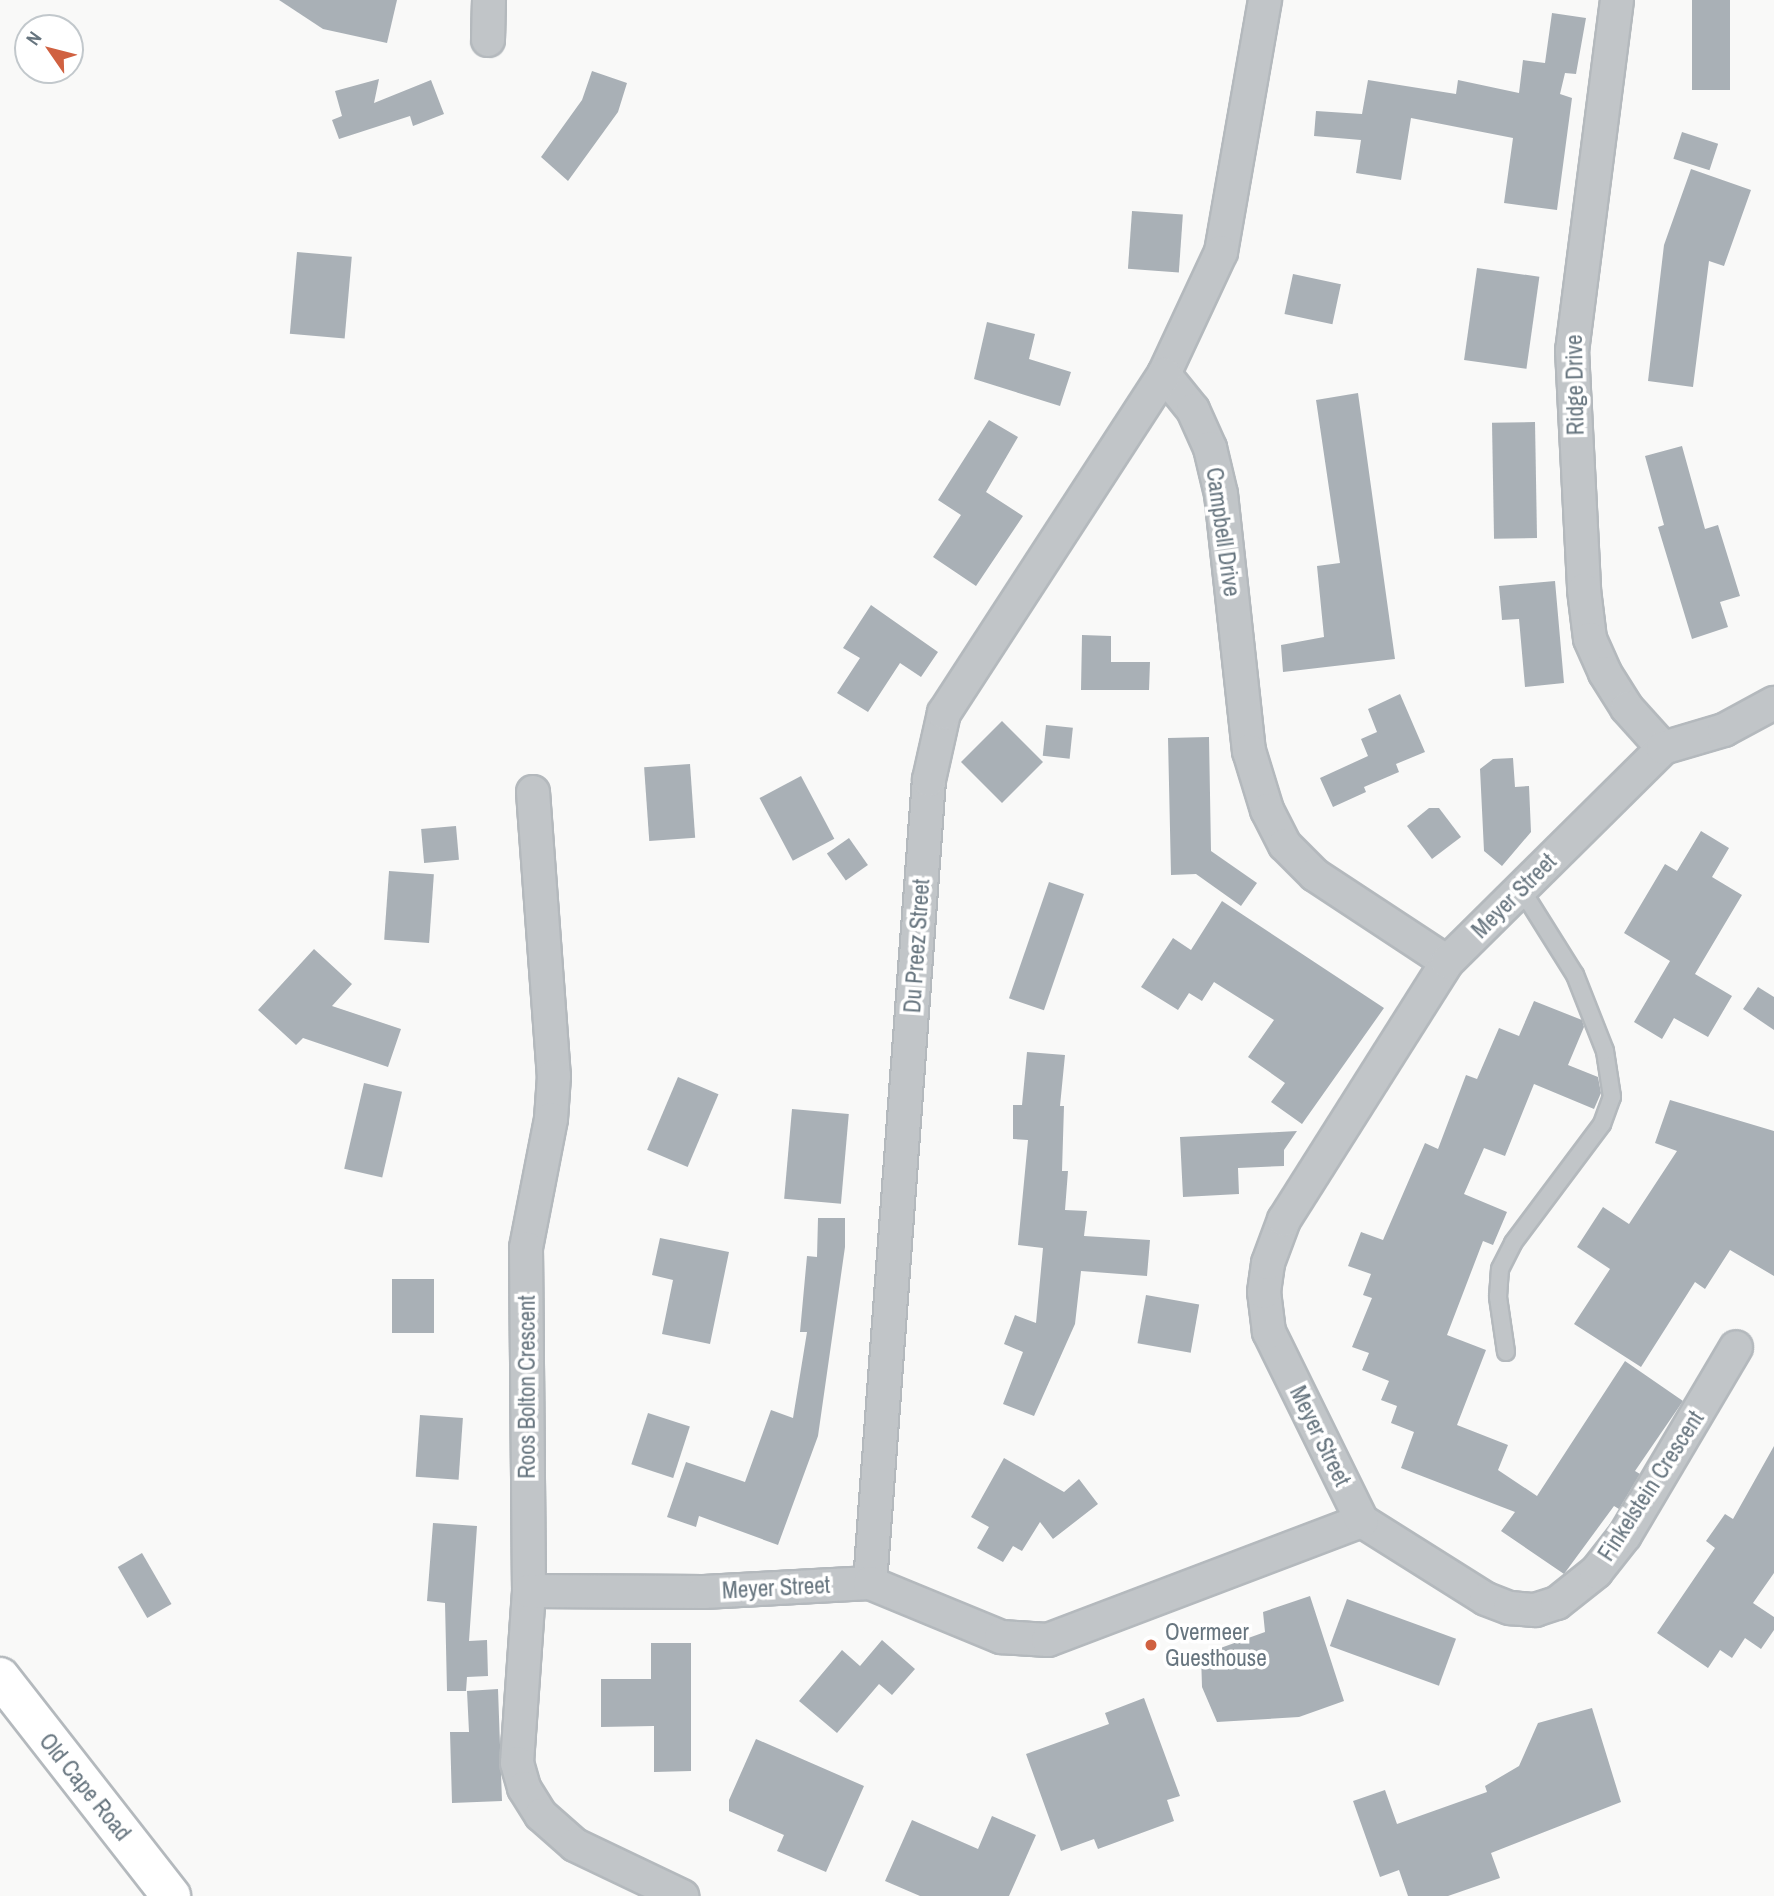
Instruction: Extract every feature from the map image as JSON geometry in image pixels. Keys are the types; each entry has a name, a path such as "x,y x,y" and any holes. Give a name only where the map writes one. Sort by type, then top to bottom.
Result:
{"street":[{"path":"488,40 489,0"},
{"path":"1164,374 1221,252 1265,0"},
{"name":"Ridge Drive","path":"1617,0 1572,350 1584,590 1590,639 1605,673 1627,708 1664,748"},
{"name":"Campbell Drive","path":"1164,374 1193,410 1210,448 1221,494 1249,751 1267,810 1285,845 1315,875 1447,962"},
{"name":"Du Preez Street","path":"870,1583 929,780 944,713 963,678 1164,374"},
{"name":"Meyer Street","path":"529,1591 704,1592 870,1583 1001,1637 1048,1640 1362,1521 1269,1332 1264,1292 1268,1263 1284,1220 1447,962 1664,748 1724,730 1774,703"},
{"name":"Roos Bolton Crescent","path":"533,792 554,1076 551,1119 526,1248 529,1591 517,1763 524,1788 541,1815 575,1845 682,1896"},
{"name":"Finkelstein Crescent","path":"1362,1521 1486,1599 1510,1608 1535,1610 1557,1603 1596,1572 1625,1535 1736,1347"},
{"name":"Old Cape Road","path":"0,1677 171,1896"}],"lane":[{"path":"1506,1352 1498,1297 1500,1269 1513,1243 1602,1124 1612,1097 1605,1052 1575,975 1521,889"}],"building":[{"path":"279,0 397,0 387,43 323,29"},
{"path":"1692,0 1730,0 1730,90 1692,90"},
{"path":"1552,13 1586,18 1576,74 1565,73 1560,94 1572,98 1557,210 1504,203 1513,138 1411,118 1401,180 1356,173 1361,140 1314,136 1316,111 1362,114 1368,80 1456,94 1458,80 1519,93 1523,60 1545,63"},
{"path":"592,71 627,83 618,112 568,181 541,157 582,100"},
{"path":"379,79 374,103 431,80 444,114 413,126 410,116 339,139 332,120 342,116 335,91"},
{"path":"1682,132 1718,144 1709,170 1673,159"},
{"path":"1691,169 1751,190 1724,266 1709,261 1693,387 1648,381 1664,245"},
{"path":"1132,211 1183,215 1179,272 1128,269"},
{"path":"297,252 352,257 345,338 290,334"},
{"path":"1477,268 1539,277 1526,369 1464,360"},
{"path":"1293,274 1341,284 1332,324 1284,314"},
{"path":"987,322 1035,334 1029,359 1071,372 1060,406 974,379"},
{"path":"1358,393 1395,659 1283,672 1281,645 1324,637 1317,566 1340,563 1316,400"},
{"path":"989,420 1018,437 986,492 1023,516 976,586 933,557 961,515 938,500"},
{"path":"1535,422 1537,538 1494,539 1492,423"},
{"path":"1682,446 1705,529 1718,525 1740,596 1720,602 1728,627 1692,639 1658,527 1664,525 1645,456"},
{"path":"1555,581 1564,683 1525,687 1519,619 1502,620 1499,586"},
{"path":"871,605 938,652 921,677 900,663 868,712 837,693 860,658 843,648"},
{"path":"1082,635 1111,636 1111,662 1150,662 1149,690 1081,690"},
{"path":"1400,694 1425,752 1396,764 1399,772 1364,787 1366,792 1333,807 1320,778 1368,756 1361,739 1377,732 1368,709"},
{"path":"1002,721 1043,762 1002,803 961,762"},
{"path":"1046,725 1073,728 1070,759 1043,756"},
{"path":"1209,737 1211,851 1257,883 1241,906 1196,874 1171,875 1168,738"},
{"path":"1513,758 1515,787 1529,786 1531,832 1502,866 1484,851 1480,769 1493,759"},
{"path":"690,764 695,838 649,841 644,767"},
{"path":"801,776 834,839 793,861 760,798"},
{"path":"1429,808 1439,808 1461,837 1432,859 1407,826"},
{"path":"456,826 459,860 424,863 421,829"},
{"path":"1701,831 1729,848 1712,877 1742,895 1695,974 1732,996 1708,1037 1674,1018 1662,1039 1634,1022 1670,961 1624,933 1665,864 1677,871"},
{"path":"849,838 868,865 846,881 827,853"},
{"path":"389,871 434,874 429,943 384,940"},
{"path":"1049,882 1084,894 1044,1010 1009,998"},
{"path":"1222,901 1384,1008 1302,1124 1271,1102 1285,1083 1248,1057 1274,1020 1214,982 1202,1001 1189,993 1178,1010 1141,987 1173,938 1191,950"},
{"path":"314,949 352,984 332,1006 401,1029 388,1067 303,1038 296,1045 258,1010"},
{"path":"1758,987 1774,997 1774,1030 1743,1009"},
{"path":"1534,1001 1582,1020 1584,1027 1568,1065 1598,1077 1601,1093 1594,1109 1534,1084 1505,1156 1484,1148 1464,1194 1507,1212 1493,1245 1483,1241 1447,1335 1486,1350 1457,1425 1508,1445 1498,1470 1537,1496 1625,1361 1683,1401 1635,1471 1640,1474 1619,1509 1614,1506 1564,1574 1501,1531 1515,1512 1401,1468 1414,1432 1391,1423 1397,1406 1381,1400 1389,1381 1362,1370 1369,1353 1352,1347 1372,1298 1363,1295 1371,1274 1348,1266 1361,1232 1383,1240 1425,1143 1438,1149 1466,1075 1477,1079 1499,1028 1519,1036"},
{"path":"1027,1052 1065,1055 1060,1106 1064,1106 1062,1171 1068,1171 1065,1210 1087,1211 1084,1236 1150,1240 1147,1276 1081,1271 1075,1324 1034,1416 1003,1404 1023,1352 1004,1344 1015,1315 1036,1323 1043,1248 1018,1245 1028,1140 1013,1139 1013,1105 1022,1105"},
{"path":"678,1077 719,1094 688,1167 647,1150"},
{"path":"364,1083 402,1092 382,1178 344,1169"},
{"path":"1670,1100 1774,1131 1774,1276 1730,1250 1705,1289 1695,1282 1641,1367 1574,1324 1610,1269 1577,1247 1603,1207 1629,1224 1677,1151 1655,1143"},
{"path":"792,1109 849,1114 841,1204 784,1199"},
{"path":"1297,1131 1284,1150 1284,1166 1238,1168 1239,1194 1183,1197 1180,1137"},
{"path":"818,1218 845,1218 845,1247 818,1436 778,1545 699,1516 696,1527 667,1517 686,1462 745,1482 771,1410 793,1418 807,1332 800,1332 807,1256 817,1257"},
{"path":"660,1238 729,1252 710,1344 662,1334 673,1280 652,1275"},
{"path":"392,1279 434,1279 434,1333 392,1333"},
{"path":"1146,1295 1199,1304 1191,1353 1137,1343"},
{"path":"648,1413 690,1427 673,1478 631,1464"},
{"path":"420,1415 463,1418 459,1480 416,1477"},
{"path":"1774,1446 1774,1573 1753,1603 1774,1617 1774,1630 1761,1649 1745,1638 1732,1658 1720,1650 1708,1668 1657,1633 1715,1548 1706,1541 1725,1514 1733,1519"},
{"path":"1004,1458 1064,1492 1079,1479 1098,1504 1053,1539 1040,1522 1022,1551 1013,1546 1003,1562 977,1548 989,1527 971,1517"},
{"path":"433,1523 477,1526 469,1641 487,1640 488,1676 467,1677 466,1691 447,1691 445,1603 427,1601"},
{"path":"142,1553 172,1604 147,1618 118,1567"},
{"path":"1310,1596 1344,1701 1299,1717 1217,1722 1202,1687 1201,1655 1265,1632 1263,1612"},
{"path":"1347,1599 1456,1639 1439,1686 1330,1646"},
{"path":"882,1640 915,1669 892,1695 879,1684 837,1733 799,1701 842,1650 860,1666"},
{"path":"651,1643 691,1643 691,1771 654,1772 654,1726 601,1727 601,1679 651,1679"},
{"path":"498,1689 502,1801 452,1803 450,1732 469,1732 467,1691"},
{"path":"1144,1698 1180,1796 1167,1800 1174,1821 1098,1849 1094,1839 1061,1851 1026,1754 1109,1724 1105,1713"},
{"path":"1592,1708 1621,1802 1491,1853 1500,1878 1448,1896 1408,1896 1399,1870 1380,1877 1353,1801 1385,1790 1397,1824 1487,1792 1485,1786 1519,1766 1538,1723"},
{"path":"756,1739 864,1786 826,1872 777,1851 784,1835 729,1811 729,1800"},
{"path":"992,1816 1036,1835 1009,1896 920,1896 885,1881 912,1820 978,1849"}],"place":[{"name":"Overmeer Guesthouse","path":"1151,1645"}]}
